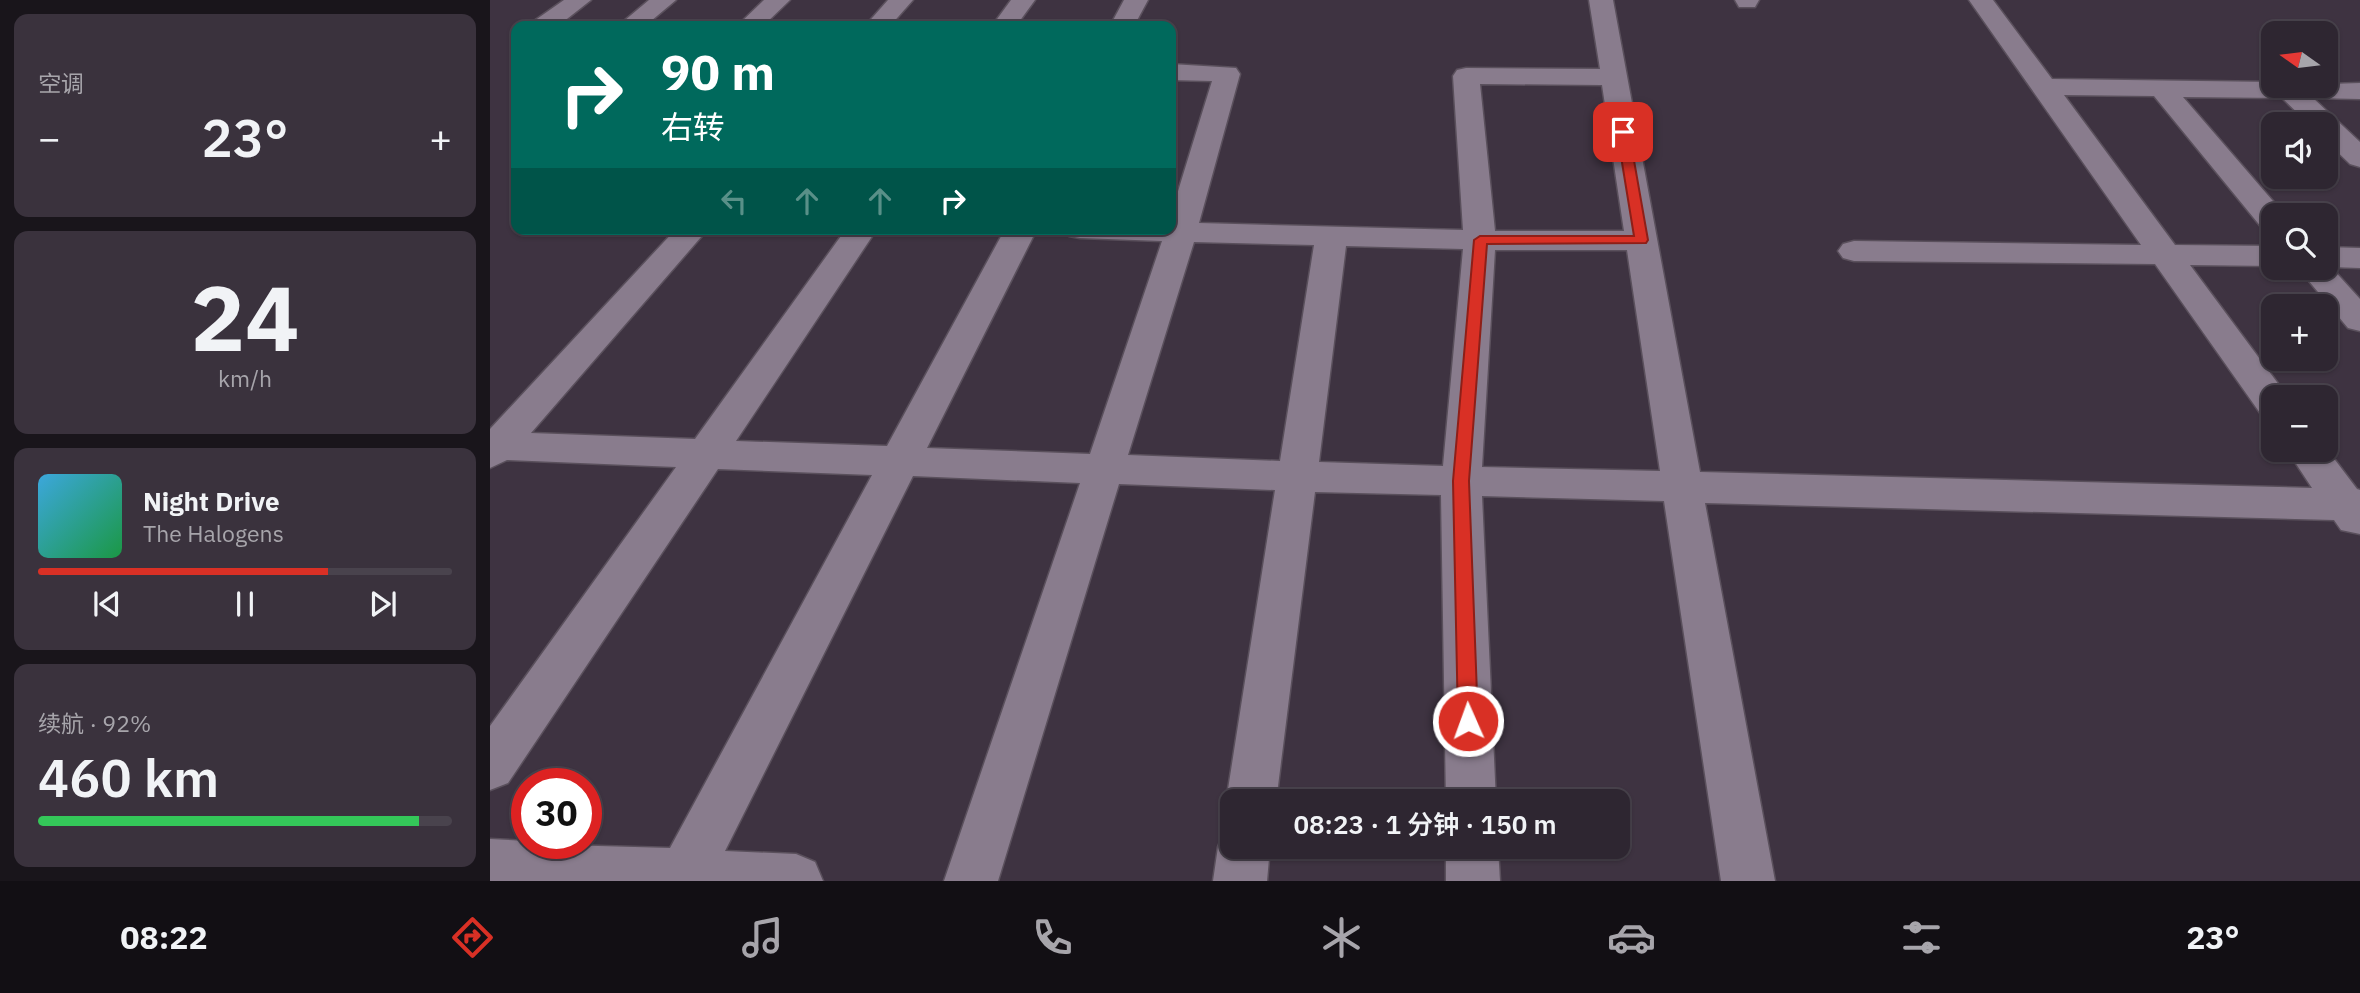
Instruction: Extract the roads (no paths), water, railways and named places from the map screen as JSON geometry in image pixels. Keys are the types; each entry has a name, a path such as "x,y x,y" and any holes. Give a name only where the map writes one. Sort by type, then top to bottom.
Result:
{"street":[{"path":"550,21 579,0"},
{"path":"637,21 664,0"},
{"path":"755,21 778,0"},
{"path":"882,21 901,0"},
{"path":"1008,21 1023,0"},
{"path":"1125,21 1136,0"},
{"path":"1601,0 1748,881"},
{"path":"1981,0 2261,387"},
{"path":"971,881 1181,232 1227,74 1176,72"},
{"path":"1471,789 1461,481 1480,240 1466,76 1614,77"},
{"path":"2045,86 2261,90"},
{"path":"2161,88 2261,206"},
{"path":"2338,91 2360,92"},
{"path":"2297,98 2312,112"},
{"path":"2338,137 2360,158"},
{"path":"1176,232 1480,240 1641,240"},
{"path":"494,450 688,235"},
{"path":"490,767 858,235"},
{"path":"684,875 1018,235"},
{"path":"1253,789 1331,236"},
{"path":"1854,251 2261,256"},
{"path":"2338,257 2360,258"},
{"path":"2325,280 2360,320"},
{"path":"494,450 707,453 1298,477 1682,486 2355,511"},
{"path":"2316,462 2355,511"},
{"path":"1240,881 1243,859"},
{"path":"1472,859 1473,881"},
{"path":"490,865 796,881"}]}
